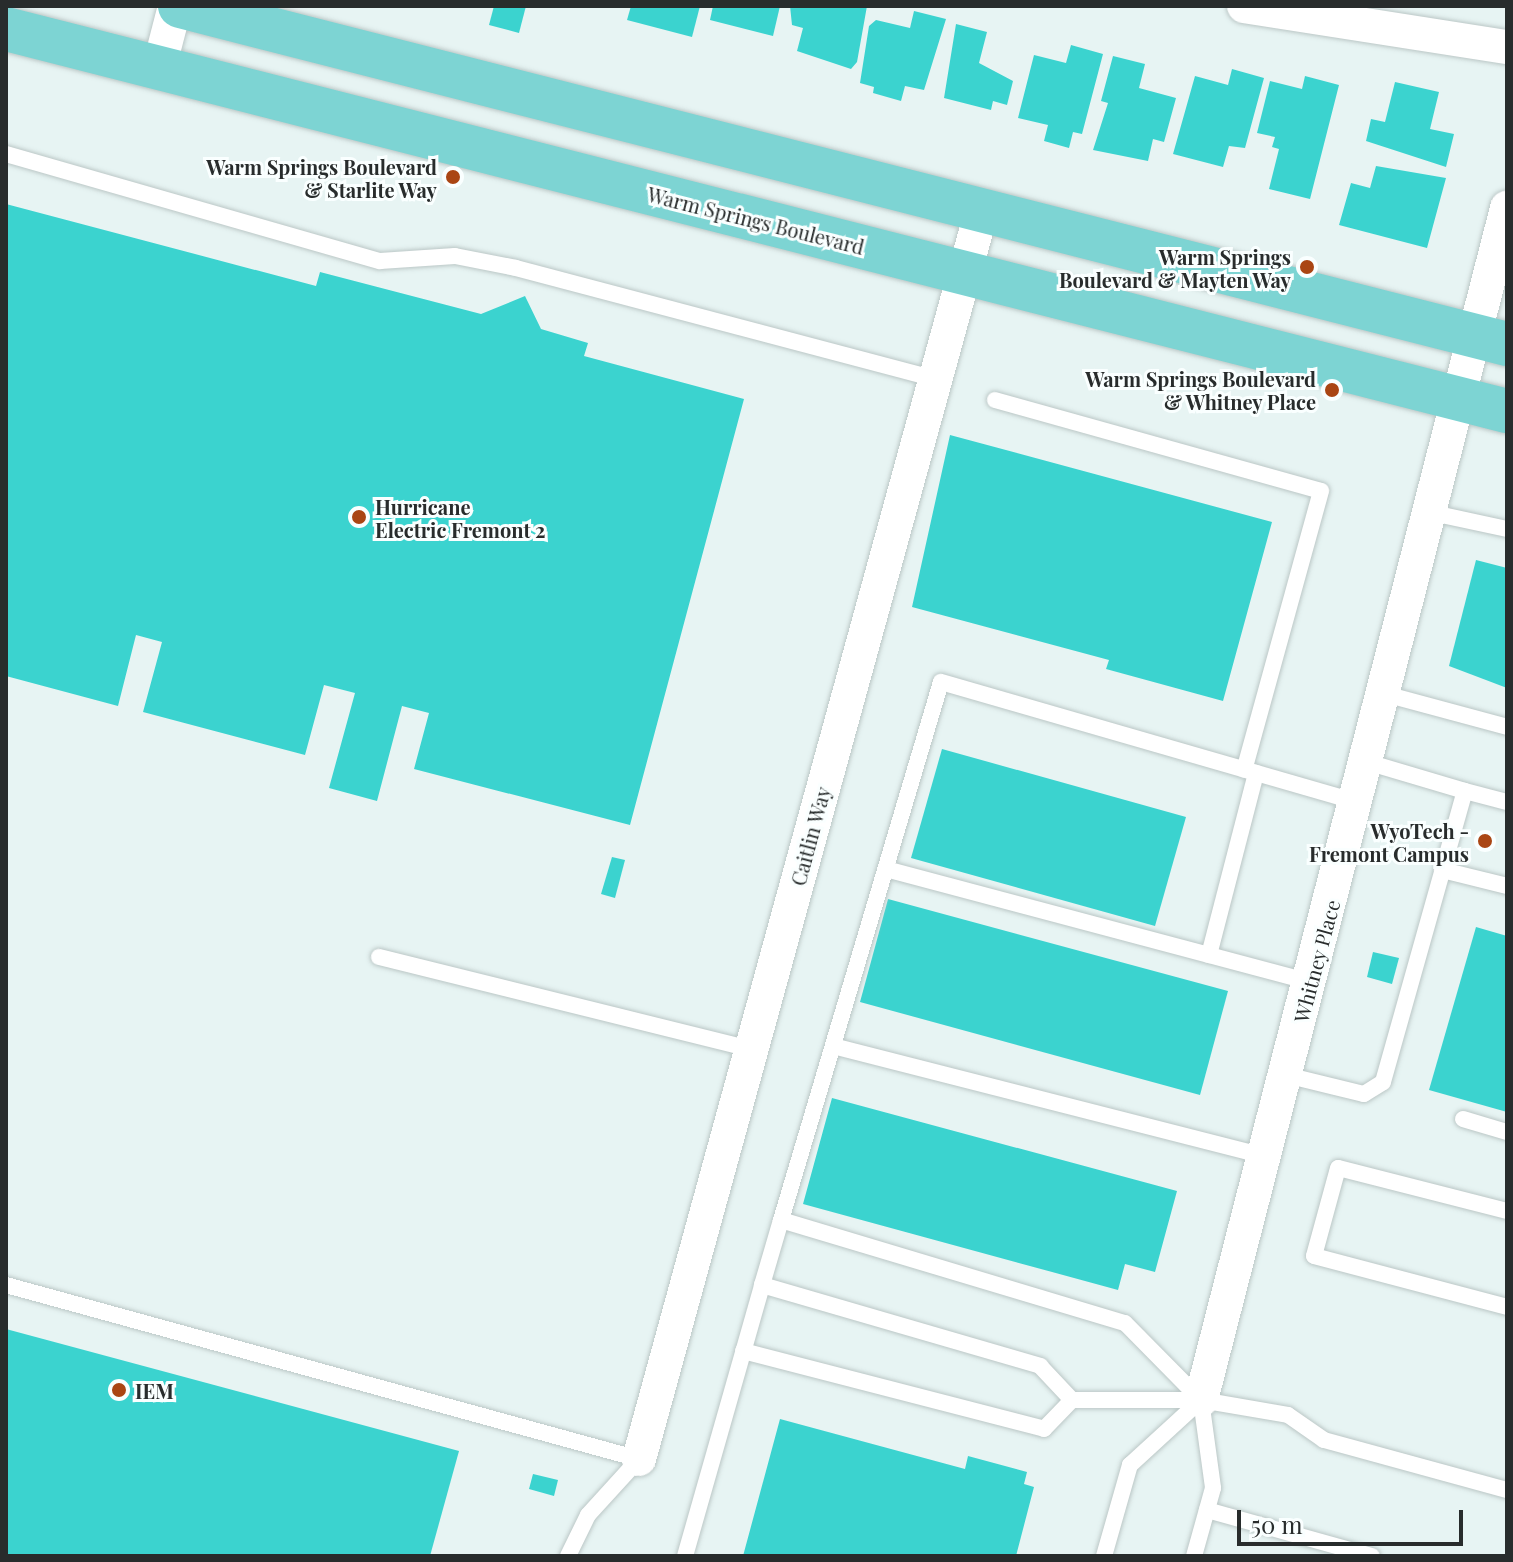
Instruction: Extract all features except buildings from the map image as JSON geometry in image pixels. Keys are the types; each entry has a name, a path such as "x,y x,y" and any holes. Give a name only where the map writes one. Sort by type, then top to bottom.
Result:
{"main road":[{"path":"177,6 981,213 1492,340"},
{"name":"Warm Springs Boulevard","path":"6,29 1507,411"}],"street":[{"path":"159,68 177,6"},
{"path":"1244,6 1507,47"},
{"name":"Whitney Place","path":"1201,1400 1462,400 1492,340 1507,208"},
{"name":"Caitlin Way","path":"639,1459 981,213"}],"lane":[{"path":"6,154 380,261 455,256 516,268 936,379"},
{"path":"995,400 1321,491 1250,772 1209,955"},
{"path":"1433,513 1507,529"},
{"path":"685,1556 941,682 1357,802"},
{"path":"1385,694 1507,727"},
{"path":"1367,762 1507,802"},
{"path":"1286,1075 1364,1094 1383,1082 1465,791"},
{"path":"886,869 1310,982"},
{"path":"1442,870 1507,886"},
{"path":"379,957 752,1049"},
{"path":"833,1046 1265,1156"},
{"path":"1463,1119 1507,1132"},
{"path":"1507,1211 1338,1168 1314,1256 1507,1307"},
{"path":"781,1220 1125,1323 1201,1400 1213,1488 1194,1556"},
{"path":"6,1285 639,1459 588,1515 568,1556"},
{"path":"762,1285 1040,1366 1072,1400"},
{"path":"743,1351 1044,1429 1072,1400 1201,1400 1288,1415 1324,1440 1507,1490"},
{"path":"1104,1556 1130,1465 1201,1400"},
{"path":"1207,1510 1372,1556"}],"place":[{"name":"Warm Springs Boulevard & Starlite Way","path":"453,177"},
{"name":"Warm Springs Boulevard & Mayten Way","path":"1307,267"},
{"name":"Warm Springs Boulevard & Whitney Place","path":"1332,390"},
{"name":"Hurricane Electric Fremont 2","path":"359,517"},
{"name":"WyoTech - Fremont Campus","path":"1485,841"},
{"name":"IEM","path":"119,1390"}]}
